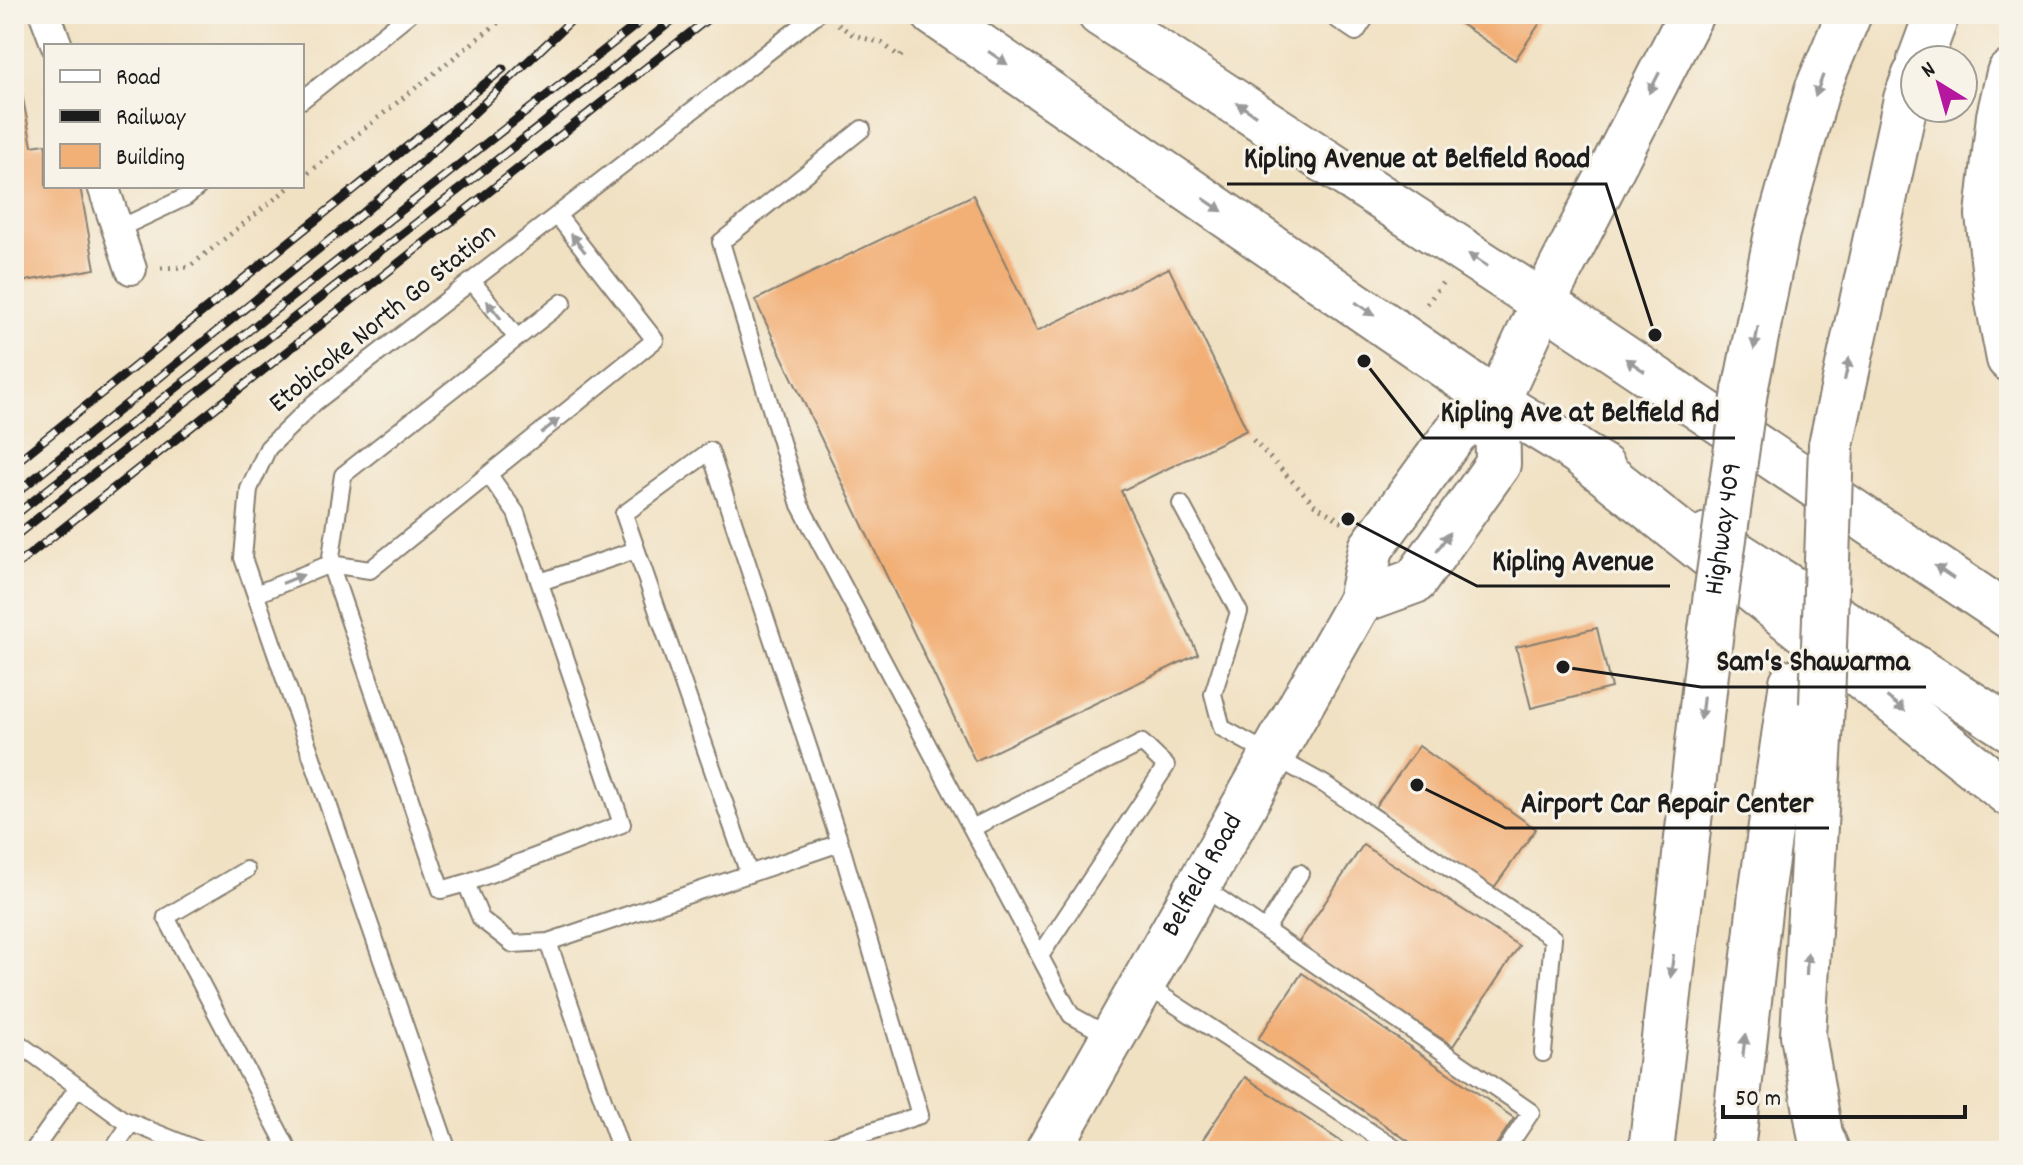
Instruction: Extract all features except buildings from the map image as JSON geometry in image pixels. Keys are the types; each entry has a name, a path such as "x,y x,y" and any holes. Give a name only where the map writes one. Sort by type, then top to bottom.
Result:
{"main road":[{"path":"934,14 1497,402 2009,728"},
{"path":"1100,14 1543,303 2009,616"},
{"path":"1360,601 1415,581 1498,464 1497,402 1543,303 1691,14"},
{"name":"Highway 409","path":"1651,1151 1711,630 1745,391 1777,233 1817,90 1849,14"},
{"path":"1926,44 1937,14"},
{"path":"2009,73 1999,116 1988,215 1998,302 2009,359"},
{"path":"1827,1151 1820,1134 1803,1035 1807,693 1831,445 1901,124"},
{"name":"Belfield Road","path":"1048,1151 1360,601 1371,548 1456,432 1497,402"},
{"path":"1572,447 2009,794"},
{"path":"1732,1151 1761,894 1807,693"}],"street":[{"path":"45,14 56,44"},
{"path":"104,188 131,269"}],"lane":[{"path":"304,98 409,14"},
{"name":"Etobicoke North Go Station","path":"448,1151 243,558 249,489 268,448 314,403 817,14"},
{"path":"1329,14 1356,32 1368,14"},
{"path":"862,129 721,242 800,505 1071,1015 1112,1037"},
{"path":"118,229 186,197 197,188"},
{"path":"256,594 330,564 370,570 655,340 557,215"},
{"path":"472,281 517,338"},
{"path":"489,475 516,513 622,824 441,890 330,564 343,475 563,302"},
{"path":"749,874 624,514 710,451 840,843 920,1115 824,1149"},
{"path":"1181,504 1239,612 1213,694 1222,728 1324,784 1553,938 1543,1053"},
{"path":"540,582 636,550"},
{"path":"972,828 1142,743 1166,766 1040,956"},
{"path":"466,883 481,919 513,944 548,942 840,843"},
{"path":"246,870 166,917 289,1151"},
{"path":"1266,929 1300,873"},
{"path":"1199,885 1531,1112 1505,1151"},
{"path":"548,942 621,1151"},
{"path":"1143,984 1399,1151"},
{"path":"14,1040 122,1119 201,1151"},
{"path":"33,1151 78,1087"},
{"path":"112,1151 131,1123"}],"path":[{"path":"304,176 509,14"},
{"path":"838,24 853,35 882,43 900,57 905,50"},
{"path":"131,269 189,267 288,188"},
{"path":"1427,304 1445,280"},
{"path":"1253,440 1315,505 1376,542"}],"railway":[{"path":"14,495 363,213 419,165 578,14"},
{"path":"14,516 650,14"},
{"path":"14,537 680,14"},
{"path":"14,567 714,14"},
{"path":"14,464 503,69"}],"place":[{"name":"Kipling Avenue at Belfield Road","path":"1655,335"},
{"name":"Kipling Ave at Belfield Rd","path":"1364,361"},
{"name":"Kipling Avenue","path":"1348,519"},
{"name":"Sam's Shawarma","path":"1563,667"},
{"name":"Airport Car Repair Center","path":"1417,785"}]}
